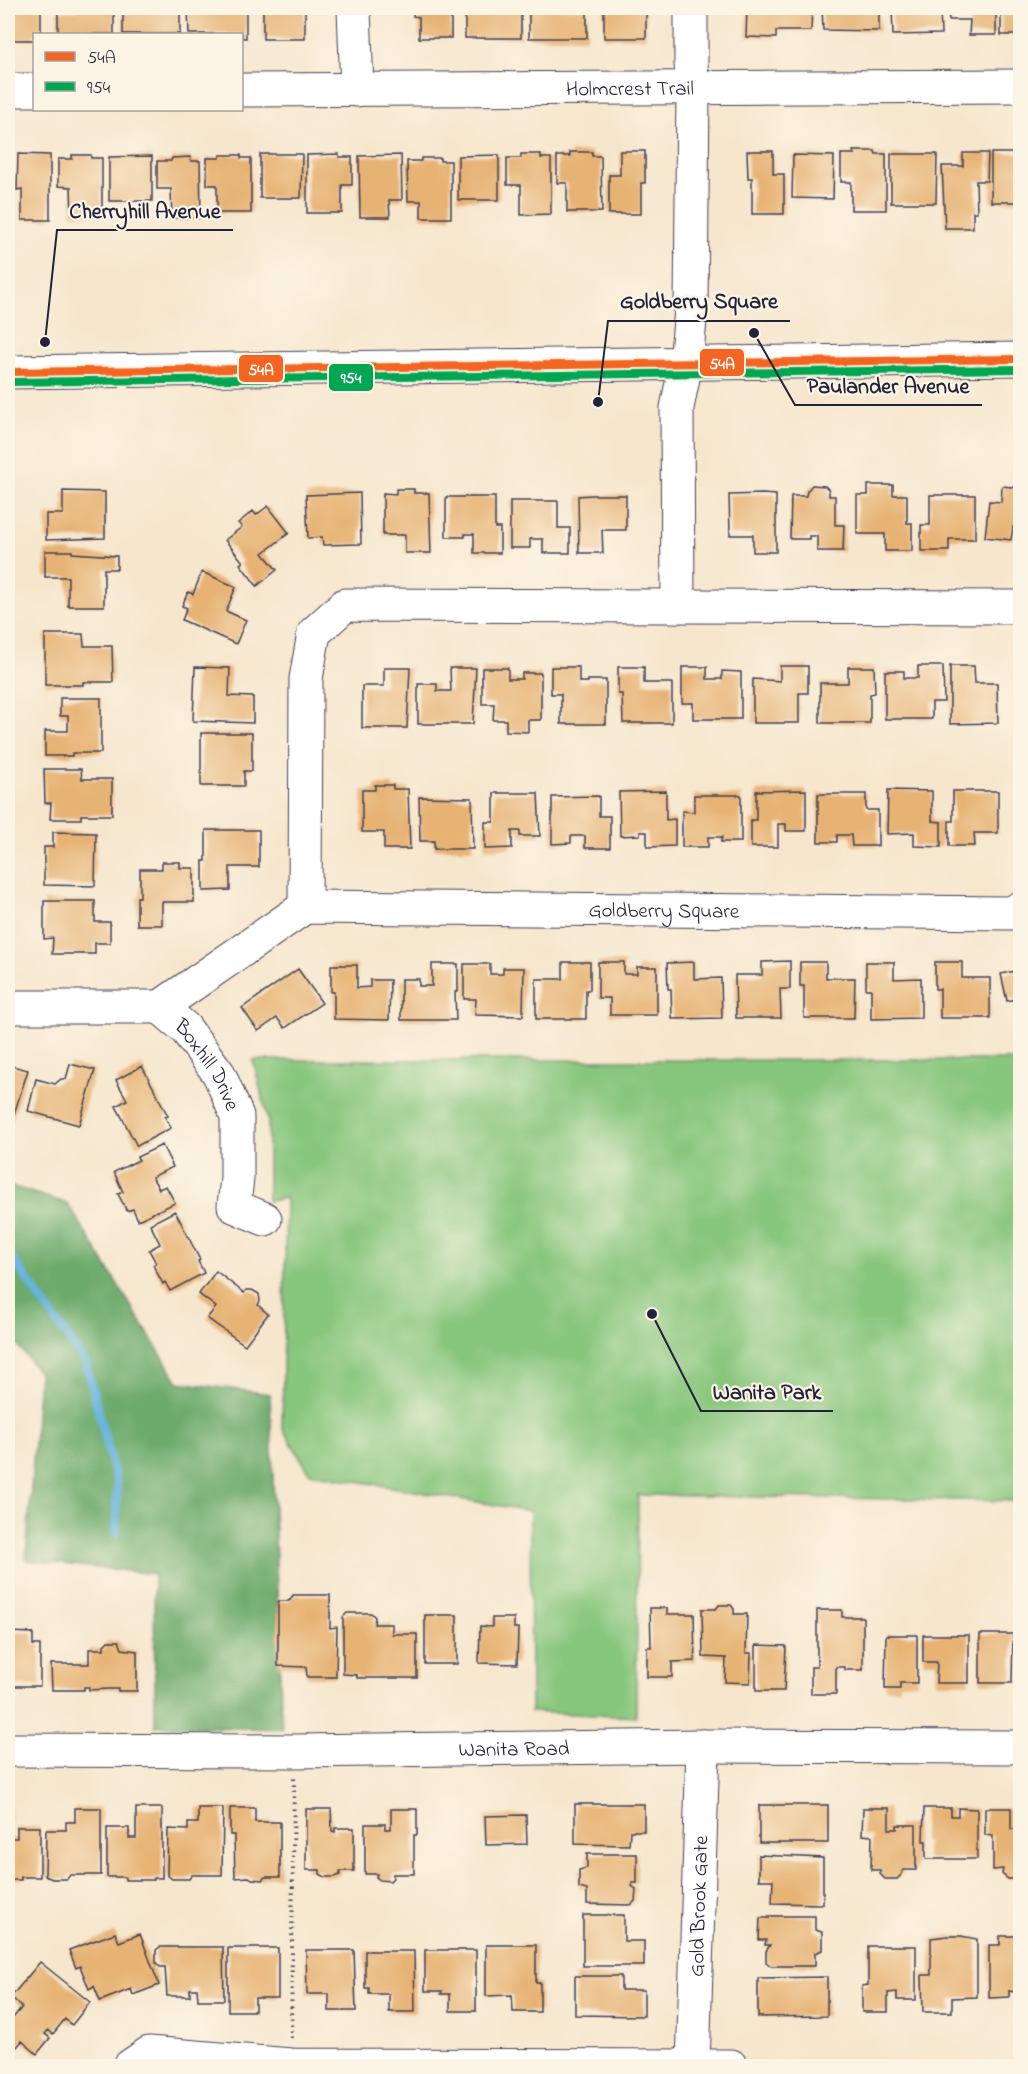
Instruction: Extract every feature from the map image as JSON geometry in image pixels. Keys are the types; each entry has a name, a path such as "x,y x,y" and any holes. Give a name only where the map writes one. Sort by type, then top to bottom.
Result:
{"street":[{"path":"354,8 357,90"},
{"path":"678,606 677,408 686,363 691,298 693,87 691,8"},
{"name":"Holmcrest Trail","path":"243,90 1020,86"},
{"path":"8,90 33,90"},
{"path":"8,372 1020,359"},
{"path":"8,1007 160,1007 305,907 306,679 315,633 345,605 1020,607"},
{"name":"Goldberry Square","path":"305,907 1011,913 1020,908"},
{"name":"Boxhill Drive","path":"160,1007 185,1028 219,1074 237,1116 237,1178 234,1206 265,1219"},
{"name":"Wanita Road","path":"8,1750 703,1746 1020,1747"},
{"name":"Gold Brook Gate","path":"693,2066 703,1746"},
{"path":"130,2067 149,2053 291,2065 731,2067"}],"path":[{"path":"291,2065 294,1750"}],"green space":[{"path":"253,1060 1020,1060 1020,1501 638,1495 636,1717 531,1712 530,1511 310,1473 282,1428 286,1198 268,1201 268,1120"},
{"path":"8,1185 68,1204 178,1382 270,1394 282,1729 155,1726 154,1574 26,1560 39,1373 8,1333"}],"building":[{"path":"8,8 41,8 41,33 33,33 33,40 10,40 10,17 8,18"},
{"path":"78,8 114,8 114,33 58,33 58,11 78,11"},
{"path":"143,8 180,8 180,33 123,33 123,11 143,11"},
{"path":"211,8 246,8 246,38 243,38 243,33 189,33 188,10 211,10"},
{"path":"263,8 305,10 305,39 263,39"},
{"path":"413,8 451,8 451,38 419,38 419,17 413,16"},
{"path":"483,8 521,8 521,38 465,38 465,10 483,10"},
{"path":"587,8 587,38 529,38 529,9"},
{"path":"604,8 646,8 646,38 604,38"},
{"path":"747,8 812,8 811,31 776,31 776,38 746,37"},
{"path":"822,8 879,8 879,31 823,30"},
{"path":"892,8 940,8 941,34 893,35"},
{"path":"948,8 996,8 996,35 969,35 970,20 949,20"},
{"path":"1001,8 1020,8 1020,35 1001,35"},
{"path":"620,151 645,151 645,183 641,183 641,214 609,214 609,175 620,175"},
{"path":"747,151 773,151 773,174 784,174 784,214 752,214 752,178 748,178"},
{"path":"853,151 875,151 876,154 886,154 886,210 851,210 851,182 841,182 841,154 854,154"},
{"path":"570,152 592,152 592,156 601,156 602,212 567,212 567,183 557,183 557,156 570,156"},
{"path":"963,153 988,153 987,181 976,181 977,212 973,212 973,228 945,228 942,166 963,166"},
{"path":"991,153 1020,153 1020,202 991,202"},
{"path":"18,154 50,155 50,220 22,220 22,189 17,190"},
{"path":"260,154 302,154 301,198 260,198"},
{"path":"339,154 339,157 352,157 352,185 342,185 342,213 307,213 307,155"},
{"path":"521,154 541,154 541,158 551,158 551,214 521,215 521,185 507,185 507,158 521,158"},
{"path":"891,154 937,154 936,203 891,203"},
{"path":"72,155 91,155 91,158 102,158 102,215 72,215 71,187 58,186 58,159 72,159"},
{"path":"220,155 241,155 241,158 251,158 251,213 217,213 217,185 207,185 207,158 220,158"},
{"path":"401,155 402,200 389,200 390,217 360,217 359,156"},
{"path":"499,155 499,200 458,200 458,156"},
{"path":"793,155 834,156 833,199 792,198"},
{"path":"152,156 152,201 109,201 109,157"},
{"path":"190,157 191,161 200,161 201,218 172,218 171,189 157,189 157,161"},
{"path":"421,158 440,158 440,161 451,161 451,218 421,218 421,201 408,201 407,161 421,161"},
{"path":"812,485 825,486 829,490 829,496 835,496 835,525 844,525 843,551 817,551 817,536 809,536 809,539 790,539 791,496 806,496"},
{"path":"868,485 893,485 893,495 907,495 907,523 912,523 912,551 885,551 885,534 857,534 857,495 868,495"},
{"path":"1002,486 1020,488 1020,528 1013,527 1011,540 985,537 989,501 1001,502"},
{"path":"396,489 414,489 414,493 429,493 431,553 405,553 405,535 383,535 383,493 396,494"},
{"path":"63,491 105,492 105,538 46,540 46,514 63,514"},
{"path":"360,493 361,544 323,545 322,537 308,538 306,495"},
{"path":"626,495 626,530 602,530 603,553 579,553 578,496"},
{"path":"729,495 776,495 776,552 753,552 753,535 730,535"},
{"path":"930,495 975,495 975,539 949,539 949,551 921,551 921,525 930,525"},
{"path":"446,497 495,497 495,528 500,528 500,553 474,553 474,534 465,534 465,537 446,537"},
{"path":"510,501 558,501 558,528 570,528 570,553 543,553 543,539 530,539 530,548 510,548"},
{"path":"268,506 289,533 263,553 277,570 257,586 240,564 243,562 225,540 242,527 238,523 253,511 256,515"},
{"path":"45,551 72,551 72,553 117,556 117,569 104,569 104,606 68,606 68,577 45,577"},
{"path":"202,572 236,587 226,611 246,620 236,644 182,620 187,608 182,606 188,592 193,594"},
{"path":"45,634 83,634 84,646 112,646 113,682 45,685"},
{"path":"780,666 808,666 808,693 799,693 799,723 753,723 753,679 780,681"},
{"path":"918,666 943,666 944,702 932,702 932,719 885,719 885,671 904,671 904,678 918,678"},
{"path":"950,666 974,666 975,683 997,683 998,723 950,724"},
{"path":"195,667 230,668 229,696 253,697 253,723 193,721"},
{"path":"551,667 579,667 579,682 606,680 606,724 561,724 561,694 551,694"},
{"path":"618,667 644,667 644,683 672,683 672,723 623,723 622,694 618,694"},
{"path":"682,667 707,667 707,679 722,679 722,671 741,672 741,719 693,719 693,703 682,703"},
{"path":"848,667 874,667 875,693 870,694 870,723 820,723 820,683 848,683"},
{"path":"384,668 410,668 407,728 362,728 362,686 384,686"},
{"path":"450,668 476,668 473,724 418,724 418,684 437,684 437,691 451,691"},
{"path":"482,668 508,668 508,679 522,679 522,673 541,673 541,720 528,720 528,732 506,731 506,720 493,720 494,704 482,704"},
{"path":"60,698 101,698 101,753 45,756 45,731 68,731 68,716 60,716"},
{"path":"201,733 252,733 252,771 244,771 244,786 201,786"},
{"path":"44,769 81,769 82,779 112,779 112,815 81,815 81,819 50,819 51,803 45,803"},
{"path":"375,785 393,785 393,789 408,789 410,849 384,849 384,832 362,832 362,790 375,790"},
{"path":"806,790 806,831 786,831 786,824 778,824 778,847 751,847 751,820 756,820 756,791"},
{"path":"888,790 932,791 932,821 941,822 941,847 914,846 914,833 887,834"},
{"path":"666,791 666,820 675,819 675,846 647,847 647,832 640,832 640,835 620,836 619,792"},
{"path":"953,791 998,791 998,833 974,833 975,846 949,846 949,821 953,821"},
{"path":"494,793 538,793 540,836 520,836 520,831 512,831 512,848 485,849 485,822 494,822"},
{"path":"818,794 866,794 866,810 878,810 878,846 852,846 851,835 837,835 837,842 818,842"},
{"path":"694,795 741,795 741,842 721,842 722,837 708,837 708,847 682,847 682,811 694,812"},
{"path":"599,796 599,816 610,816 610,848 585,848 585,836 571,836 571,843 552,844 552,797"},
{"path":"419,797 472,798 473,849 434,849 434,841 420,841"},
{"path":"206,830 259,830 259,867 230,867 230,890 203,891"},
{"path":"53,832 96,833 95,886 44,885 44,847 53,847"},
{"path":"162,862 180,862 180,868 194,868 194,902 162,902 162,925 137,925 140,869 162,869"},
{"path":"44,901 95,901 95,922 110,922 110,943 95,943 95,954 52,954 53,938 44,939"},
{"path":"790,961 790,989 780,989 781,1018 736,1018 735,975 762,975 762,962"},
{"path":"563,962 590,962 590,990 586,990 586,1019 536,1019 536,979 563,979"},
{"path":"598,962 624,962 624,974 637,974 637,967 657,967 657,1015 610,1015 610,998 598,998"},
{"path":"694,962 694,979 721,978 722,1018 672,1019 667,963"},
{"path":"800,962 826,962 826,978 855,978 854,1018 804,1018 804,986 800,986"},
{"path":"866,962 894,962 894,979 921,978 921,1018 871,1019 871,989 866,989"},
{"path":"935,962 962,962 962,978 990,978 990,1018 940,1018 940,989 935,989"},
{"path":"432,964 458,964 458,992 455,992 456,1020 401,1020 401,979 419,979 419,986 432,986"},
{"path":"464,964 490,964 490,974 503,974 503,968 524,968 523,1016 475,1015 476,999 464,999"},
{"path":"331,965 357,965 357,988 370,987 370,980 390,980 389,1020 334,1019"},
{"path":"298,969 322,1003 285,1028 277,1018 258,1031 242,1008"},
{"path":"1020,970 1020,1016 1016,999 1007,1001 1001,974"},
{"path":"70,1064 95,1070 79,1125 28,1111 36,1079 55,1084 61,1079 66,1079"},
{"path":"8,1065 28,1070 10,1127 8,1126"},
{"path":"142,1066 168,1116 165,1117 171,1128 137,1146 116,1106 127,1100 116,1080"},
{"path":"162,1145 173,1167 152,1177 159,1189 166,1186 175,1203 138,1220 133,1209 127,1211 118,1194 123,1192 114,1172"},
{"path":"175,1211 200,1260 198,1261 204,1273 170,1291 165,1282 163,1284 153,1265 156,1263 149,1250 160,1244 150,1224"},
{"path":"216,1271 244,1293 246,1290 252,1290 259,1294 258,1305 268,1314 245,1345 207,1318 216,1307 199,1294"},
{"path":"293,1595 330,1595 330,1628 337,1627 336,1677 307,1677 306,1667 278,1666 278,1601 289,1601"},
{"path":"719,1605 731,1605 734,1614 747,1614 746,1653 751,1653 750,1683 725,1682 726,1658 703,1657 702,1609 716,1609"},
{"path":"650,1608 667,1608 667,1614 694,1614 695,1661 672,1662 672,1677 647,1677 647,1647 651,1647"},
{"path":"817,1610 842,1610 842,1617 863,1617 863,1670 845,1670 845,1667 836,1667 836,1694 811,1694 811,1667 817,1667"},
{"path":"347,1613 371,1613 375,1617 374,1624 392,1624 392,1634 417,1634 417,1678 357,1678 357,1675 343,1674 343,1617"},
{"path":"425,1615 457,1615 457,1664 425,1664"},
{"path":"492,1618 514,1618 514,1628 518,1628 517,1664 479,1663 480,1626 492,1627"},
{"path":"8,1632 33,1633 33,1645 40,1645 40,1686 8,1686"},
{"path":"980,1634 1013,1634 1012,1683 980,1683"},
{"path":"886,1635 917,1635 917,1683 900,1683 900,1689 885,1689"},
{"path":"923,1635 969,1635 969,1683 936,1683 937,1662 923,1662"},
{"path":"108,1641 119,1641 122,1649 137,1651 137,1691 89,1690 89,1687 84,1687 84,1690 52,1690 51,1664 89,1664 89,1649 104,1649"},
{"path":"756,1645 786,1646 784,1691 756,1691"},
{"path":"575,1804 644,1804 644,1831 630,1831 629,1845 575,1844"},
{"path":"759,1805 828,1805 828,1843 759,1843"},
{"path":"8,1808 10,1808 10,1838 17,1838 17,1827 40,1827 40,1877 8,1880"},
{"path":"75,1808 101,1808 101,1875 70,1875 67,1879 52,1879 45,1876 46,1830 66,1830 66,1822 75,1822"},
{"path":"136,1808 162,1808 162,1878 125,1880 125,1877 107,1877 107,1828 129,1828 129,1838 136,1838"},
{"path":"198,1808 223,1808 222,1875 192,1875 189,1879 172,1879 167,1875 168,1829 188,1830 188,1823 198,1823"},
{"path":"230,1808 255,1808 255,1822 280,1822 280,1877 265,1877 262,1880 249,1877 235,1878 234,1835 230,1835"},
{"path":"863,1808 889,1808 889,1829 897,1829 897,1825 916,1825 916,1870 903,1870 897,1879 885,1879 880,1874 880,1870 871,1870 872,1836 862,1835"},
{"path":"924,1808 951,1808 951,1816 958,1816 958,1808 977,1809 977,1859 926,1859 926,1841 923,1841"},
{"path":"985,1808 1011,1808 1011,1829 1020,1829 1019,1879 1008,1879 1002,1874 1003,1869 993,1870 993,1836 985,1835"},
{"path":"306,1809 331,1809 332,1831 335,1832 335,1828 354,1828 354,1871 340,1871 340,1875 335,1877 325,1877 320,1874 320,1870 306,1870"},
{"path":"391,1809 417,1809 417,1835 414,1835 414,1874 393,1874 390,1881 380,1880 376,1877 377,1874 365,1874 365,1824 385,1824 385,1829 391,1829"},
{"path":"526,1815 527,1844 486,1845 485,1816"},
{"path":"587,1854 637,1854 637,1883 632,1883 636,1889 635,1901 631,1905 587,1904 587,1890 579,1888 579,1870 587,1868"},
{"path":"759,1855 823,1858 823,1904 772,1903 773,1880 759,1880"},
{"path":"583,1915 624,1915 624,1941 644,1941 644,1966 583,1966"},
{"path":"769,1916 815,1916 815,1930 822,1932 822,1950 815,1953 815,1966 771,1966 766,1962 766,1951 770,1945 765,1945 766,1940 759,1940 760,1918 769,1918"},
{"path":"115,1933 119,1942 140,1934 159,1985 133,1995 131,1989 100,2001 94,1986 89,1989 80,1966 76,1968 69,1950"},
{"path":"948,1936 977,1939 977,1997 952,1998 952,2012 923,2012 922,1975 931,1975 931,1938"},
{"path":"1000,1936 1020,1936 1020,2013 1016,2013 1015,1992 1009,1991 1009,1997 989,1998 989,1945 1000,1945"},
{"path":"486,1945 536,1945 536,1983 540,1983 540,2012 513,2012 512,1995 486,1996"},
{"path":"868,1946 916,1946 916,2000 897,2000 897,1992 888,1993 888,2012 862,2012 862,1986 868,1985"},
{"path":"160,1947 223,1947 224,2000 198,2000 197,1989 190,1989 190,1996 167,1996 165,1967 160,1967 156,1963 156,1950"},
{"path":"228,1948 278,1948 278,1998 255,1998 255,2011 228,2011"},
{"path":"306,1950 354,1950 356,2011 329,2011 329,1994 307,1994"},
{"path":"425,1950 476,1950 476,2011 450,2011 450,1994 441,1994 442,1991 425,1991"},
{"path":"365,1951 414,1951 415,2012 389,2012 389,1994 369,1994 369,1988 365,1988"},
{"path":"40,1962 90,2002 72,2025 65,2019 53,2034 48,2030 45,2034 50,2038 37,2054 22,2041 17,2047 8,2039 8,2024 22,2007 11,1997"},
{"path":"575,1976 621,1976 621,1990 644,1990 644,2016 575,2015"},
{"path":"827,1977 827,2016 758,2017 758,1978"},
{"path":"8,2061 27,2062 27,2066 8,2066"}],"waterway":[{"path":"8,1252 86,1364 117,1484 116,1533"}],"transit line":[{"name":"54A","path":"8,372 1020,359"},
{"name":"954","path":"8,382 1020,369"}],"place":[{"name":"Paulander Avenue","path":"754,333"},
{"name":"Cherryhill Avenue","path":"45,342"},
{"name":"Goldberry Square","path":"598,402"},
{"name":"Wanita Park","path":"652,1314"}]}
